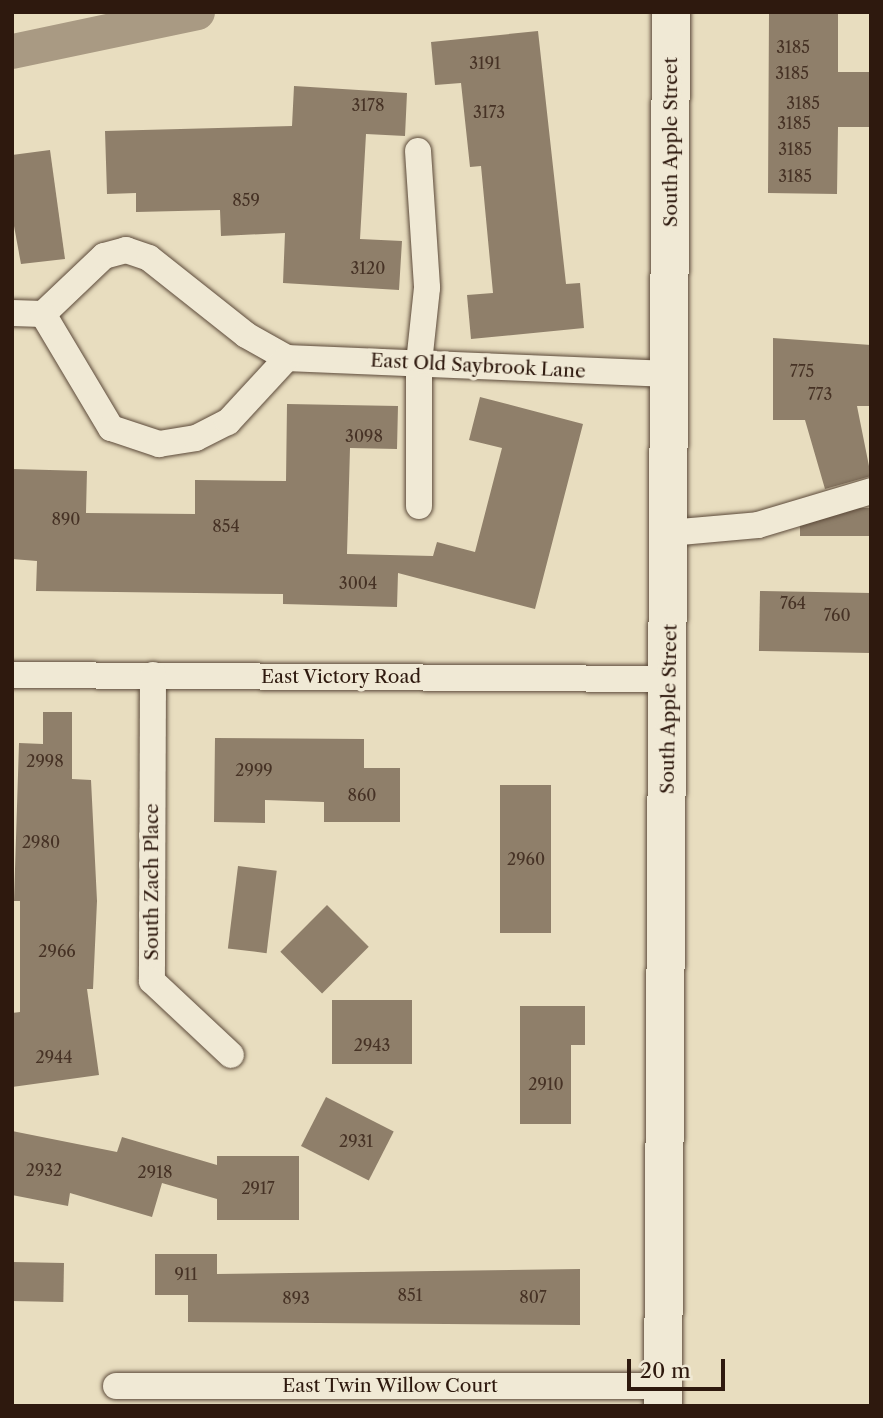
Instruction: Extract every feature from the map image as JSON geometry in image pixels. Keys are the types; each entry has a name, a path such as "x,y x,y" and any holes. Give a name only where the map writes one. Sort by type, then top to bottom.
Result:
{"main road":[{"name":"South Apple Street","path":"663,1396 670,679 671,12"}],"street":[{"path":"418,151 428,288 419,363 419,506"},
{"name":"East Old Saybrook Lane","path":"43,314 104,256 126,250 149,258 246,335 287,358 669,374"},
{"path":"12,313 43,314 111,428 159,444 196,438 228,422 287,358"},
{"path":"669,533 758,525 871,491"},
{"name":"East Victory Road","path":"12,675 670,679"},
{"name":"South Zach Place","path":"153,675 152,981 231,1055"},
{"name":"East Twin Willow Court","path":"117,1386 663,1396"}],"building":[{"path":"769,12 838,12 838,72 871,72 871,127 838,127 837,194 768,193"},
{"path":"538,31 566,284 580,283 584,328 471,339 467,295 493,293 481,166 470,167 461,83 435,85 431,42"},
{"path":"294,86 407,93 405,136 366,134 360,239 402,241 399,290 283,283 285,233 221,236 220,210 136,212 136,193 107,194 105,131 292,126"},
{"path":"50,150 65,259 21,264 12,215 12,155"},
{"path":"773,338 871,345 871,406 857,406 871,476 825,489 805,420 773,420"},
{"path":"480,397 583,424 535,609 398,573 397,607 283,604 283,594 36,591 37,561 12,559 12,469 87,471 86,513 195,514 195,480 286,481 287,404 398,406 397,449 350,448 347,554 433,556 437,542 475,552 502,448 469,440"},
{"path":"800,508 871,508 871,536 800,536"},
{"path":"760,591 871,593 870,653 759,651"},
{"path":"43,712 72,712 72,779 91,780 97,901 93,989 87,989 99,1075 12,1087 12,1013 20,1012 20,901 14,901 19,743 43,744"},
{"path":"215,738 364,739 364,768 400,768 400,822 324,822 324,802 265,800 265,823 214,822"},
{"path":"500,785 551,785 551,933 500,933"},
{"path":"238,866 277,871 267,953 228,948"},
{"path":"327,905 369,947 322,993 280,952"},
{"path":"332,1000 412,1000 412,1064 332,1064"},
{"path":"520,1006 585,1006 585,1045 571,1045 571,1124 520,1124"},
{"path":"326,1097 394,1132 369,1181 301,1146"},
{"path":"12,1131 117,1152 122,1137 217,1165 217,1156 299,1156 299,1220 217,1220 217,1199 162,1183 152,1217 70,1193 68,1206 12,1195"},
{"path":"155,1254 217,1254 217,1274 580,1269 580,1325 188,1322 188,1295 155,1295"},
{"path":"12,1262 64,1263 63,1302 12,1301"}],"waterway":[{"path":"12,51 197,12"}]}
